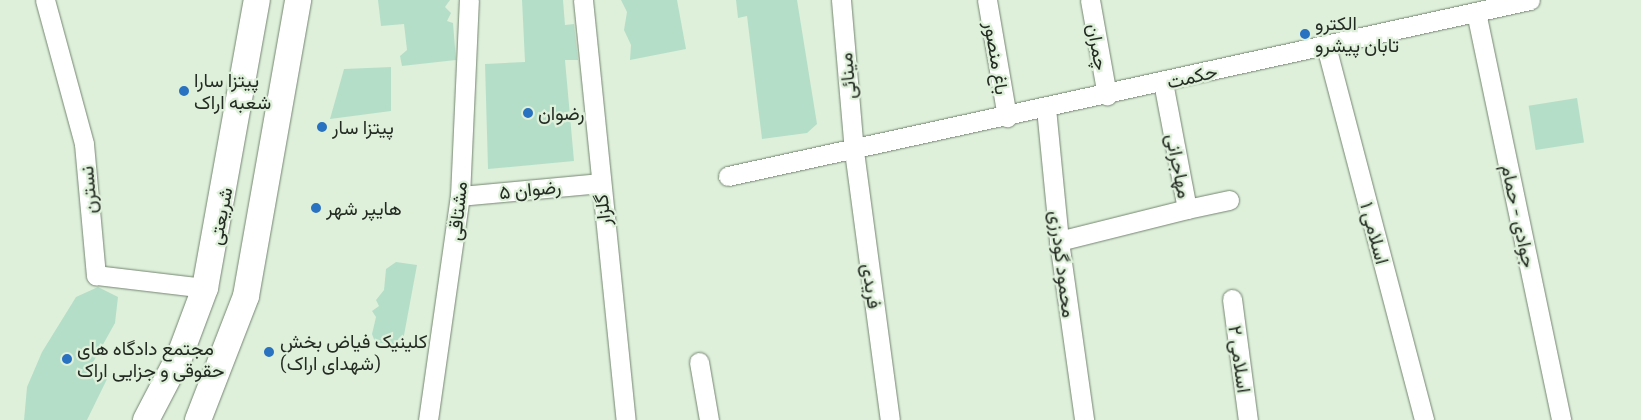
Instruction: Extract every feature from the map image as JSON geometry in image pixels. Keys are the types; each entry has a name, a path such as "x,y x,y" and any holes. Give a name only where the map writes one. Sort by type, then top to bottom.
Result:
{"main road":[{"name":"شریعتی","path":"146,420 180,355 205,288 257,0"},
{"path":"198,420 246,296 298,0"}],"street":[{"name":"نسترن","path":"45,0 84,144 96,275 205,288"},
{"name":"مشتاقی","path":"428,420 460,196 468,0"},
{"name":"گلزار","path":"583,0 599,182 626,420"},
{"name":"مینائی","path":"841,0 854,152"},
{"name":"باغ منصور","path":"987,0 1007,117"},
{"name":"چمران","path":"1090,0 1107,95"},
{"name":"حکمت","path":"728,176 854,152 1530,0"},
{"name":"جوادی - حمام","path":"1476,12 1561,420"},
{"name":"اسلامی ۱","path":"1326,46 1424,420"},
{"name":"مهاجرانی","path":"1059,241 1186,209 1163,82"},
{"name":"محمود گودرزی","path":"1046,108 1059,241 1084,420"},
{"name":"فریدی","path":"854,152 890,420"},
{"name":"رضوان ۵","path":"460,196 599,182"},
{"path":"1186,209 1229,200"},
{"name":"اسلامی ۲","path":"1232,299 1248,420"},
{"path":"699,362 709,420"}],"building":[{"path":"378,0 450,0 445,7 451,13 447,21 453,23 456,60 402,66 400,56 407,50 404,24 381,26"},
{"name":"رضوان","path":"522,0 563,0 565,25 574,24 578,60 565,60 574,161 488,169 485,64 525,62"},
{"path":"621,0 677,0 686,49 630,60 631,45 624,30 627,12"},
{"path":"736,0 797,0 817,124 807,133 762,139 747,16 738,18"},
{"path":"391,67 391,111 330,119 344,69"},
{"path":"1577,98 1584,142 1536,150 1529,106"},
{"path":"396,262 417,265 402,346 375,342 372,334 376,317 372,311 379,306 376,300 384,290 386,269"},
{"name":"مجتمع دادگاه های حقوقی و جزایی اراک","path":"98,287 118,297 115,323 91,366 109,375 87,420 24,420 27,387 42,352 76,297"}],"place":[{"name":"الکترو تابان پیشرو","path":"1305,34"},
{"name":"پیتزا سارا شعبه اراک","path":"184,91"},
{"name":"رضوان","path":"528,113"},
{"name":"پیتزا سار","path":"322,127"},
{"name":"هایپر شهر","path":"316,208"},
{"name":"کلینیک فیاض بخش (شهدای اراک)","path":"269,352"},
{"name":"مجتمع دادگاه های حقوقی و جزایی اراک","path":"67,359"}]}
